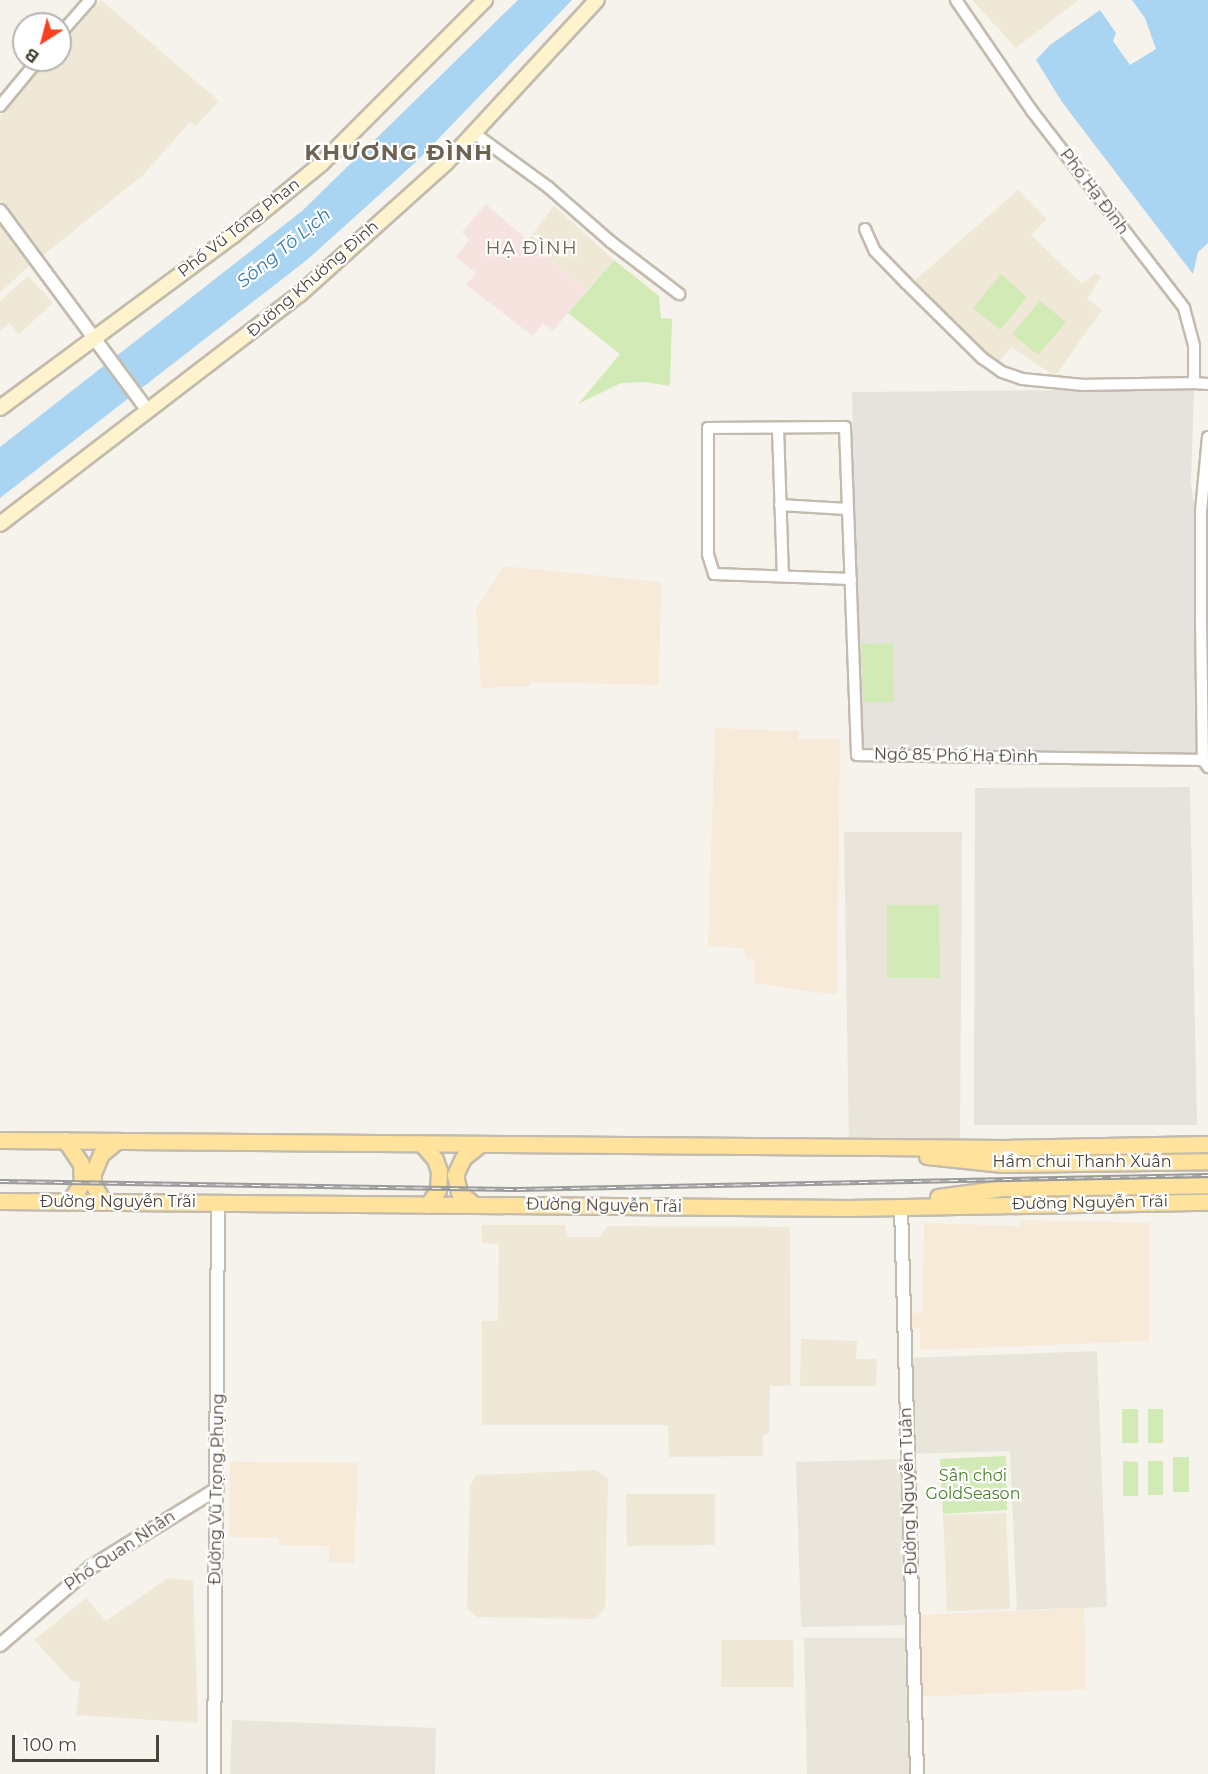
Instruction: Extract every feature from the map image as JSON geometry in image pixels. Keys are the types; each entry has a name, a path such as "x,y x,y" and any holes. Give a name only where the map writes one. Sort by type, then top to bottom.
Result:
{"main road":[{"name":"Phố Vũ Tông Phan","path":"0,408 98,341 321,164 485,0"},
{"name":"Đường Khương Đình","path":"0,524 144,406 270,320 474,134 597,0"},
{"path":"0,1140 849,1147 1208,1144"},
{"path":"64,1140 81,1164 82,1183 69,1202"},
{"path":"103,1202 93,1184 93,1173 101,1154 117,1140"},
{"path":"421,1143 435,1159 439,1171 438,1190 428,1205"},
{"path":"474,1205 459,1192 455,1175 463,1158 480,1144"},
{"name":"Hầm chui Thanh Xuân","path":"849,1147 1004,1164 1208,1161"},
{"name":"Hầm chui Thanh Xuân","path":"848,1209 1004,1188 1208,1185"},
{"name":"Đường Nguyễn Trãi","path":"0,1201 848,1209 1208,1202"}],"street":[{"path":"72,20 90,0"},
{"name":"Phố Hạ Đình","path":"956,0 1032,111 1184,308 1194,346 1194,382"},
{"path":"0,106 28,72"},
{"path":"474,134 548,187 679,294"},
{"path":"0,211 144,406"},
{"path":"865,229 875,251 906,284 982,358 1002,372 1022,379 1084,385 1194,382 1208,384"},
{"name":"Ngõ 85 Phố Hạ Đình","path":"777,428 845,427 857,755 1205,763"},
{"path":"783,576 777,428 708,428 708,554 714,574 851,579"},
{"path":"1205,763 1201,511 1208,437"},
{"path":"780,505 847,509"},
{"name":"Đường Vũ Trọng Phụng","path":"214,1774 218,1489 218,1203"},
{"name":"Đường Nguyễn Tuân","path":"901,1207 916,1774"},
{"name":"Phố Quan Nhân","path":"0,1645 91,1567 218,1489"}],"shaded area":[{"path":"101,0 219,101 196,126 190,122 143,175 39,259 0,202 0,117 38,72 72,72 72,33"},
{"path":"972,0 1079,0 1016,48"},
{"path":"1018,190 1047,219 1031,235 1082,284 1095,273 1101,277 1087,299 1102,310 1055,376 1011,347 997,364 912,283"},
{"path":"486,204 586,291 553,331 543,323 533,336 466,285 476,273 456,257 469,240 462,232"},
{"path":"554,206 614,260 586,291 528,240"},
{"path":"0,225 30,265 0,293"},
{"path":"28,276 53,303 19,334 9,323 0,331 0,301"},
{"path":"1194,389 1191,482 1196,518 1197,756 859,754 852,392"},
{"path":"504,566 661,582 659,685 531,682 531,686 481,688 476,609"},
{"path":"715,728 799,731 798,739 840,738 837,995 754,983 754,960 746,959 745,949 708,945"},
{"path":"1190,787 1197,1125 974,1125 975,788"},
{"path":"844,832 962,832 960,1145 849,1147"},
{"path":"1020,1220 1150,1223 1149,1341 920,1350 920,1328 912,1328 912,1313 923,1312 924,1223 1020,1226"},
{"path":"482,1225 565,1225 568,1237 600,1237 607,1226 790,1227 791,1386 770,1386 769,1434 763,1435 763,1456 669,1457 668,1425 482,1425 482,1321 498,1321 499,1244 482,1243"},
{"path":"801,1339 857,1341 856,1359 877,1359 876,1386 800,1386"},
{"path":"1097,1351 1107,1607 1017,1610 1010,1451 907,1454 905,1358"},
{"path":"903,1459 908,1625 801,1627 796,1462"},
{"path":"230,1462 358,1463 354,1563 329,1562 329,1546 279,1545 278,1538 229,1537"},
{"path":"596,1470 608,1478 605,1608 595,1619 477,1617 467,1608 470,1485 477,1475"},
{"path":"626,1494 715,1494 715,1545 627,1546"},
{"path":"1006,1513 1010,1609 947,1611 943,1515"},
{"path":"168,1578 193,1581 198,1723 76,1715 80,1682 72,1681 34,1640 86,1598 106,1621"},
{"path":"1084,1608 1086,1689 922,1697 921,1615"},
{"path":"804,1638 905,1638 909,1774 807,1774"},
{"path":"721,1640 793,1640 794,1687 721,1687"},
{"path":"232,1720 436,1728 435,1774 230,1774"}],"green space":[{"path":"614,260 659,296 661,318 672,319 670,386 644,382 621,383 578,404 620,354 568,313"},
{"path":"1001,274 1027,297 1000,330 973,308"},
{"path":"1040,301 1066,322 1038,355 1012,334"},
{"path":"893,643 894,702 863,702 862,644"},
{"path":"887,905 939,905 940,978 887,978"},
{"path":"1122,1409 1138,1409 1138,1443 1122,1443"},
{"path":"1148,1409 1163,1409 1163,1443 1148,1443"},
{"name":"Sân chơi GoldSeason","path":"1006,1456 1007,1510 943,1514 940,1459"},
{"path":"1173,1457 1189,1457 1189,1492 1173,1492"},
{"path":"1123,1461 1138,1462 1138,1496 1123,1496"},
{"path":"1148,1461 1163,1461 1163,1495 1148,1495"}],"water":[{"name":"Sông Tô Lịch","path":"518,0 572,0 418,160 308,259 0,498 0,447 302,211"},
{"path":"1132,0 1208,0 1208,243 1198,252 1193,274 1062,102 1036,60 1050,45 1100,10 1116,33 1113,41 1130,65 1156,49 1145,18"}],"railway":[{"path":"0,1181 517,1189 1208,1175"}],"district":[{"name":"KHƯƠNG ĐÌNH","path":"399,153"},
{"name":"HẠ ĐÌNH","path":"532,248"}]}
